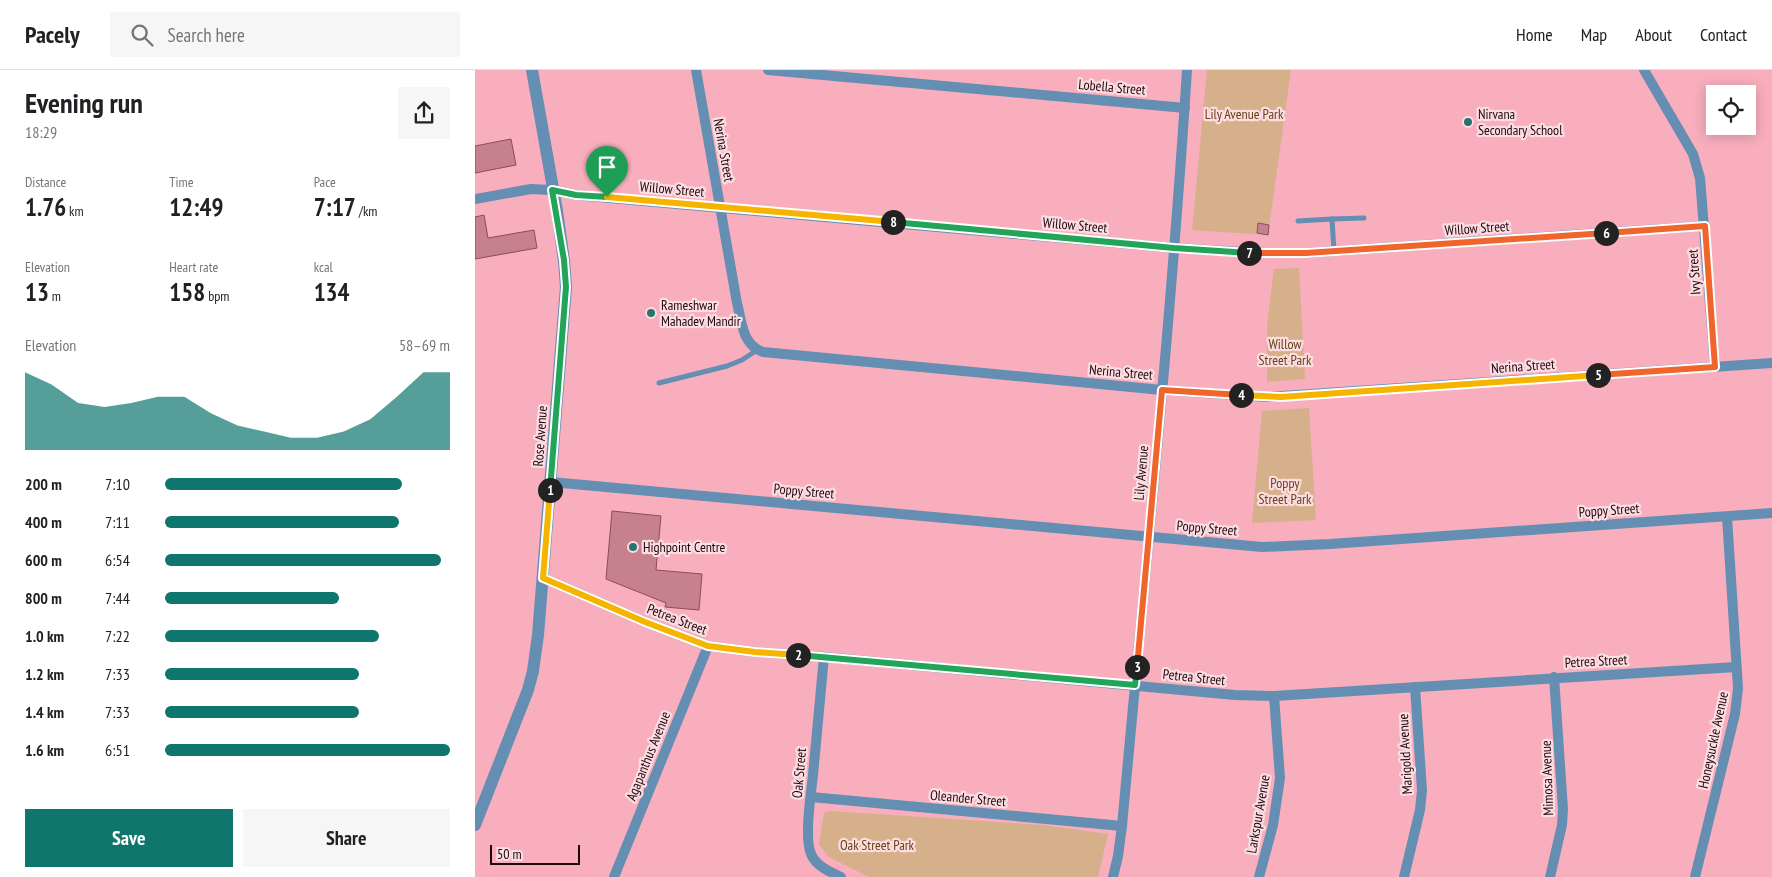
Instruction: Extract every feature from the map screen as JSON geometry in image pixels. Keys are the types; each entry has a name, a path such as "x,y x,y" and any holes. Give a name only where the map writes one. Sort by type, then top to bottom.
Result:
{"street":[{"name":"Rose Avenue","path":"475,825 528,690 533,671 543,578 566,287 564,260 532,70"},
{"name":"Nerina Street","path":"696,70 744,333 748,342 757,350 773,354 1162,390 1281,397 1772,362"},
{"name":"Lobella Street","path":"768,70 1185,108"},
{"name":"Lily Avenue","path":"1113,877 1119,856 1123,826 1162,390 1187,70"},
{"name":"Ivy Street","path":"1644,70 1693,154 1697,166 1705,226 1715,367"},
{"name":"Willow Street","path":"475,199 531,189 552,190 576,195 1174,248 1280,254 1705,226"},
{"name":"Poppy Street","path":"551,482 1252,546 1284,546 1772,513"},
{"name":"Honeysuckle Avenue","path":"1695,877 1735,714 1738,688 1727,517"},
{"name":"Petrea Street","path":"543,578 645,622 708,646 755,652 1235,695 1274,696 1736,667"},
{"name":"Agapanthus Avenue","path":"613,877 708,646"},
{"name":"Oak Street","path":"824,657 811,797 809,842 811,853 821,865 841,877"},
{"name":"Mimosa Avenue","path":"1550,877 1562,824 1563,809 1554,677"},
{"name":"Marigold Avenue","path":"1404,877 1420,810 1422,790 1415,687"},
{"name":"Larkspur Avenue","path":"1259,877 1273,825 1280,778 1274,696"},
{"name":"Oleander Street","path":"811,797 1123,826"}],"lane":[{"path":"1298,222 1364,218"},
{"path":"1332,220 1334,251"},
{"path":"659,383 727,366 742,360 757,350"}],"green space":[{"name":"Lily Avenue Park","path":"1207,70 1291,70 1268,235 1192,230"},
{"name":"Willow Street Park","path":"1299,268 1305,379 1267,382 1267,325 1274,269"},
{"name":"Poppy Street Park","path":"1309,408 1316,520 1252,523 1262,411"},
{"name":"Oak Street Park","path":"829,811 1043,825 1108,834 1098,877 869,877 829,857 819,845 824,813"}],"building":[{"path":"511,139 516,165 475,173 475,146"},
{"path":"484,215 488,238 534,230 537,248 475,259 475,217"},
{"path":"1258,223 1269,225 1268,235 1257,233"},
{"name":"Highpoint Centre","path":"612,511 661,516 656,570 702,574 699,610 665,607 666,603 606,579"}],"place":[{"name":"Nirvana Secondary School","path":"1468,122"},
{"name":"Rameshwar Mahadev Mandir","path":"651,313"},
{"name":"Highpoint Centre","path":"633,547"}],"route":[{"path":"552,190 576,195 607,197 1174,248 1280,254 1705,226 1715,367 1281,397 1162,390 1135,685 755,652 708,646 645,622 543,578 566,287 557,211 552,190"}]}
